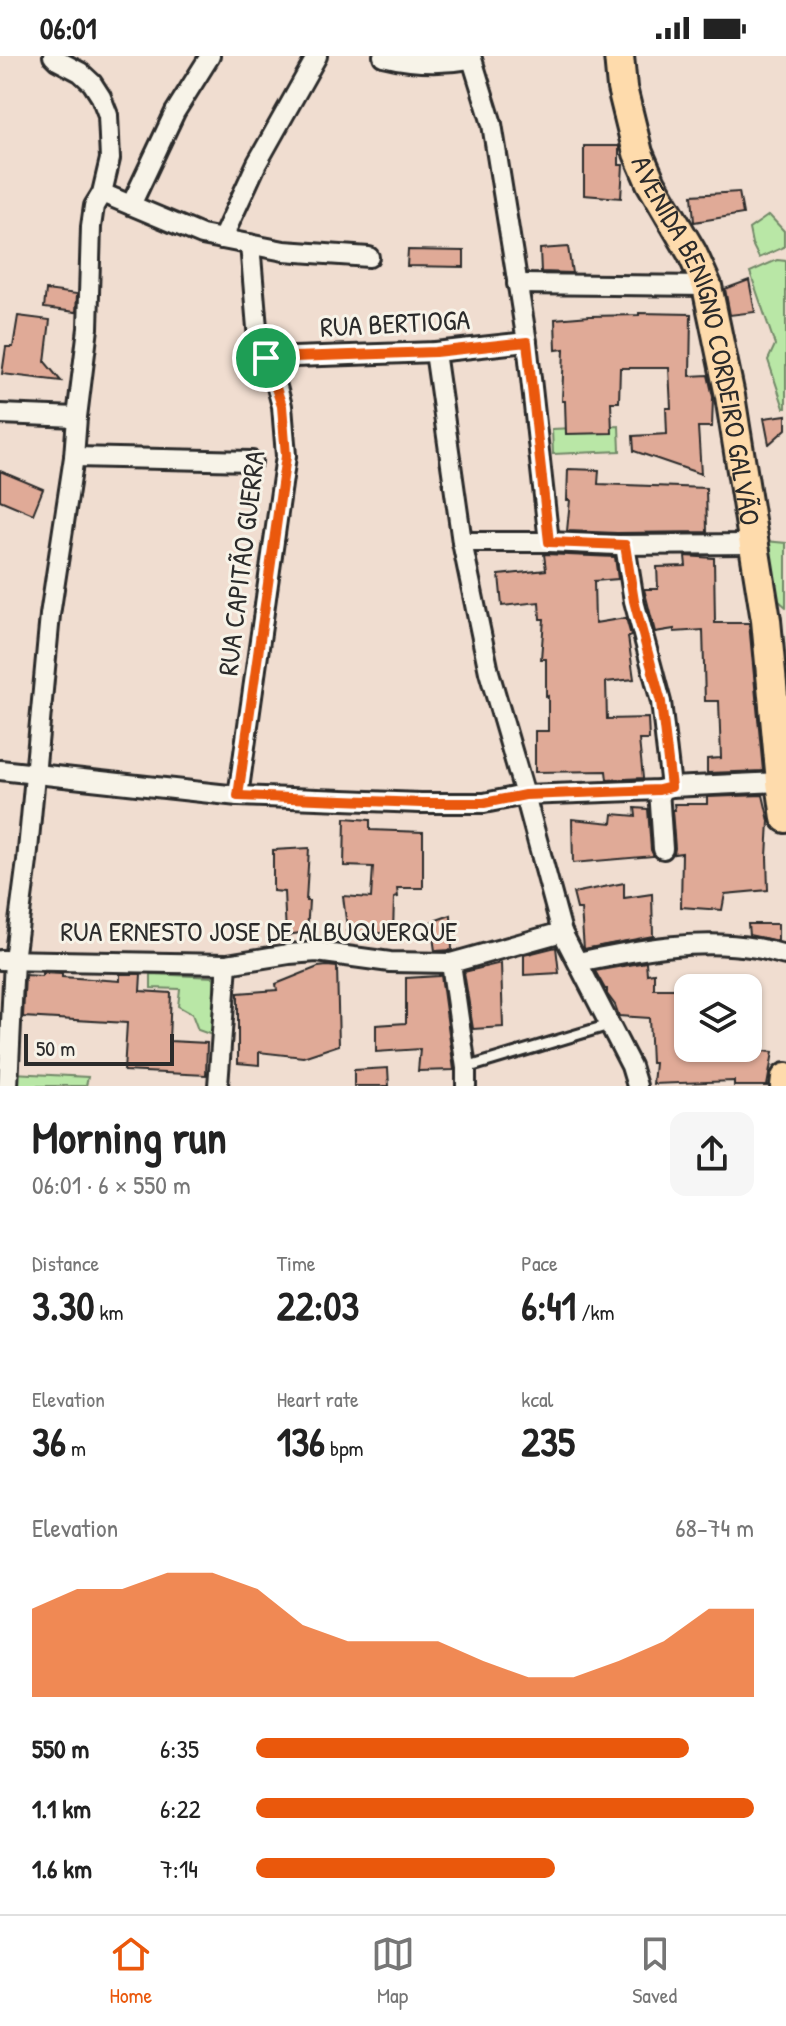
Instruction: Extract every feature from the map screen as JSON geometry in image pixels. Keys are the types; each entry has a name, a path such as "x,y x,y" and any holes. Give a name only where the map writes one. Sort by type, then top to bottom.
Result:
{"main road":[{"name":"AVENIDA BENIGNO CORDEIRO GALVÃO","path":"619,56 622,88 638,153 707,286 730,396 766,620 786,815"},
{"path":"785,1086 786,1078"}],"street":[{"path":"8,1086 7,960 27,861 50,615 74,457 88,328 91,227 94,206 102,193 110,159 108,115 101,97 80,72 53,56"},
{"path":"131,205 175,112 210,56"},
{"path":"222,239 257,163 317,56"},
{"path":"383,56 410,61 449,62 471,58 492,124 527,342 549,542"},
{"path":"102,193 202,235 284,251 369,257"},
{"name":"RUA CAPITÃO GUERRA","path":"238,796 286,456 282,406 258,340 250,244"},
{"path":"517,284 707,286"},
{"name":"RUA BERTIOGA","path":"266,358 435,352 527,342"},
{"path":"435,352 462,542 489,672 562,932 631,1066 637,1086"},
{"path":"0,414 77,417"},
{"path":"74,457 252,461"},
{"path":"462,542 753,544"},
{"path":"625,545 634,601 661,702 665,789 663,849"},
{"path":"0,770 238,796 421,803 484,803 525,795 781,782"},
{"name":"RUA ERNESTO JOSE DE ALBUQUERQUE","path":"7,960 227,964 317,952 390,962 451,963 562,932"},
{"path":"578,962 645,949 708,944 756,948 786,955"},
{"path":"451,963 466,1077"},
{"path":"218,1086 227,964"}],"lane":[{"path":"466,1077 609,1025"}],"green space":[{"path":"769,215 784,231 784,247 759,258 749,229"},
{"path":"777,260 786,261 786,408 768,360 775,345 750,272"},
{"path":"619,426 620,451 553,454 552,429"},
{"path":"765,541 786,543 786,607 771,594"},
{"path":"151,974 214,977 215,1036 198,1030 192,1014 178,1006 180,989 151,988"},
{"path":"13,1073 88,1077 86,1086 13,1086"}],"building":[{"path":"584,146 619,146 619,165 623,165 621,198 584,195"},
{"path":"739,192 743,214 694,222 692,195"},
{"path":"568,247 572,273 541,272 540,249"},
{"path":"408,250 464,251 464,267 407,266"},
{"path":"749,280 755,312 730,315 725,289"},
{"path":"46,290 77,294 76,312 44,308"},
{"path":"639,313 691,314 690,376 708,375 713,397 712,427 698,427 701,474 634,451 633,436 667,434 666,408 671,408 669,368 620,368 619,402 611,402 612,433 566,434 565,401 562,401 564,349 556,350 555,319"},
{"path":"18,316 50,320 45,362 61,381 2,374 6,347 13,347"},
{"path":"786,415 786,429 769,444 764,418"},
{"path":"568,469 599,470 598,484 706,488 707,532 567,531 570,500 567,500"},
{"path":"0,471 43,489 33,514 0,500"},
{"path":"544,554 615,557 618,579 594,581 595,623 626,618 631,636 628,637 634,679 606,682 607,719 648,718 649,740 639,740 643,778 607,780 606,771 535,772 535,731 548,731 546,659 541,659 544,619 540,619 539,602 502,606 499,575 546,570"},
{"path":"685,556 714,558 715,623 749,623 763,771 707,773 707,759 721,758 719,701 705,701 703,630 655,632 644,589 658,589 657,567 686,566"},
{"path":"763,795 769,821 768,890 725,894 722,910 681,907 682,853 674,854 674,804 707,804 707,797"},
{"path":"635,808 648,809 654,856 573,863 572,819 612,823 613,814 636,816"},
{"path":"345,818 370,820 370,830 423,832 423,888 397,888 393,933 348,936 343,896 371,898 373,867 344,866"},
{"path":"309,848 307,932 286,935 284,892 273,891 273,850"},
{"path":"624,883 624,898 652,894 653,936 584,949 581,909 577,909 573,893"},
{"path":"451,915 452,950 435,951 431,922"},
{"path":"748,924 778,924 778,941 749,935"},
{"path":"556,947 559,973 524,975 524,955"},
{"path":"646,962 647,974 654,973 654,989 674,989 674,1062 762,1062 762,1051 773,1052 767,1086 734,1086 734,1081 653,1084 655,1063 651,1063 649,1018 619,1016 595,971"},
{"path":"501,963 503,1027 473,1029 464,972"},
{"path":"327,966 337,967 339,1045 303,1057 259,1052 259,1065 238,1063 238,993 277,990 276,984"},
{"path":"42,973 120,981 120,974 141,974 140,991 171,993 169,1041 207,1043 206,1075 124,1071 127,1023 23,1017 25,975 42,976"},
{"path":"439,975 454,1070 418,1071 420,1049 376,1052 376,1025 406,1023 406,978"},
{"path":"388,1068 389,1086 354,1086 354,1070"}],"route":[{"path":"527,342 549,542 625,545 634,601 661,702 671,787 525,795 484,803 238,796 286,456 282,406 266,358 435,352 527,342"}]}
